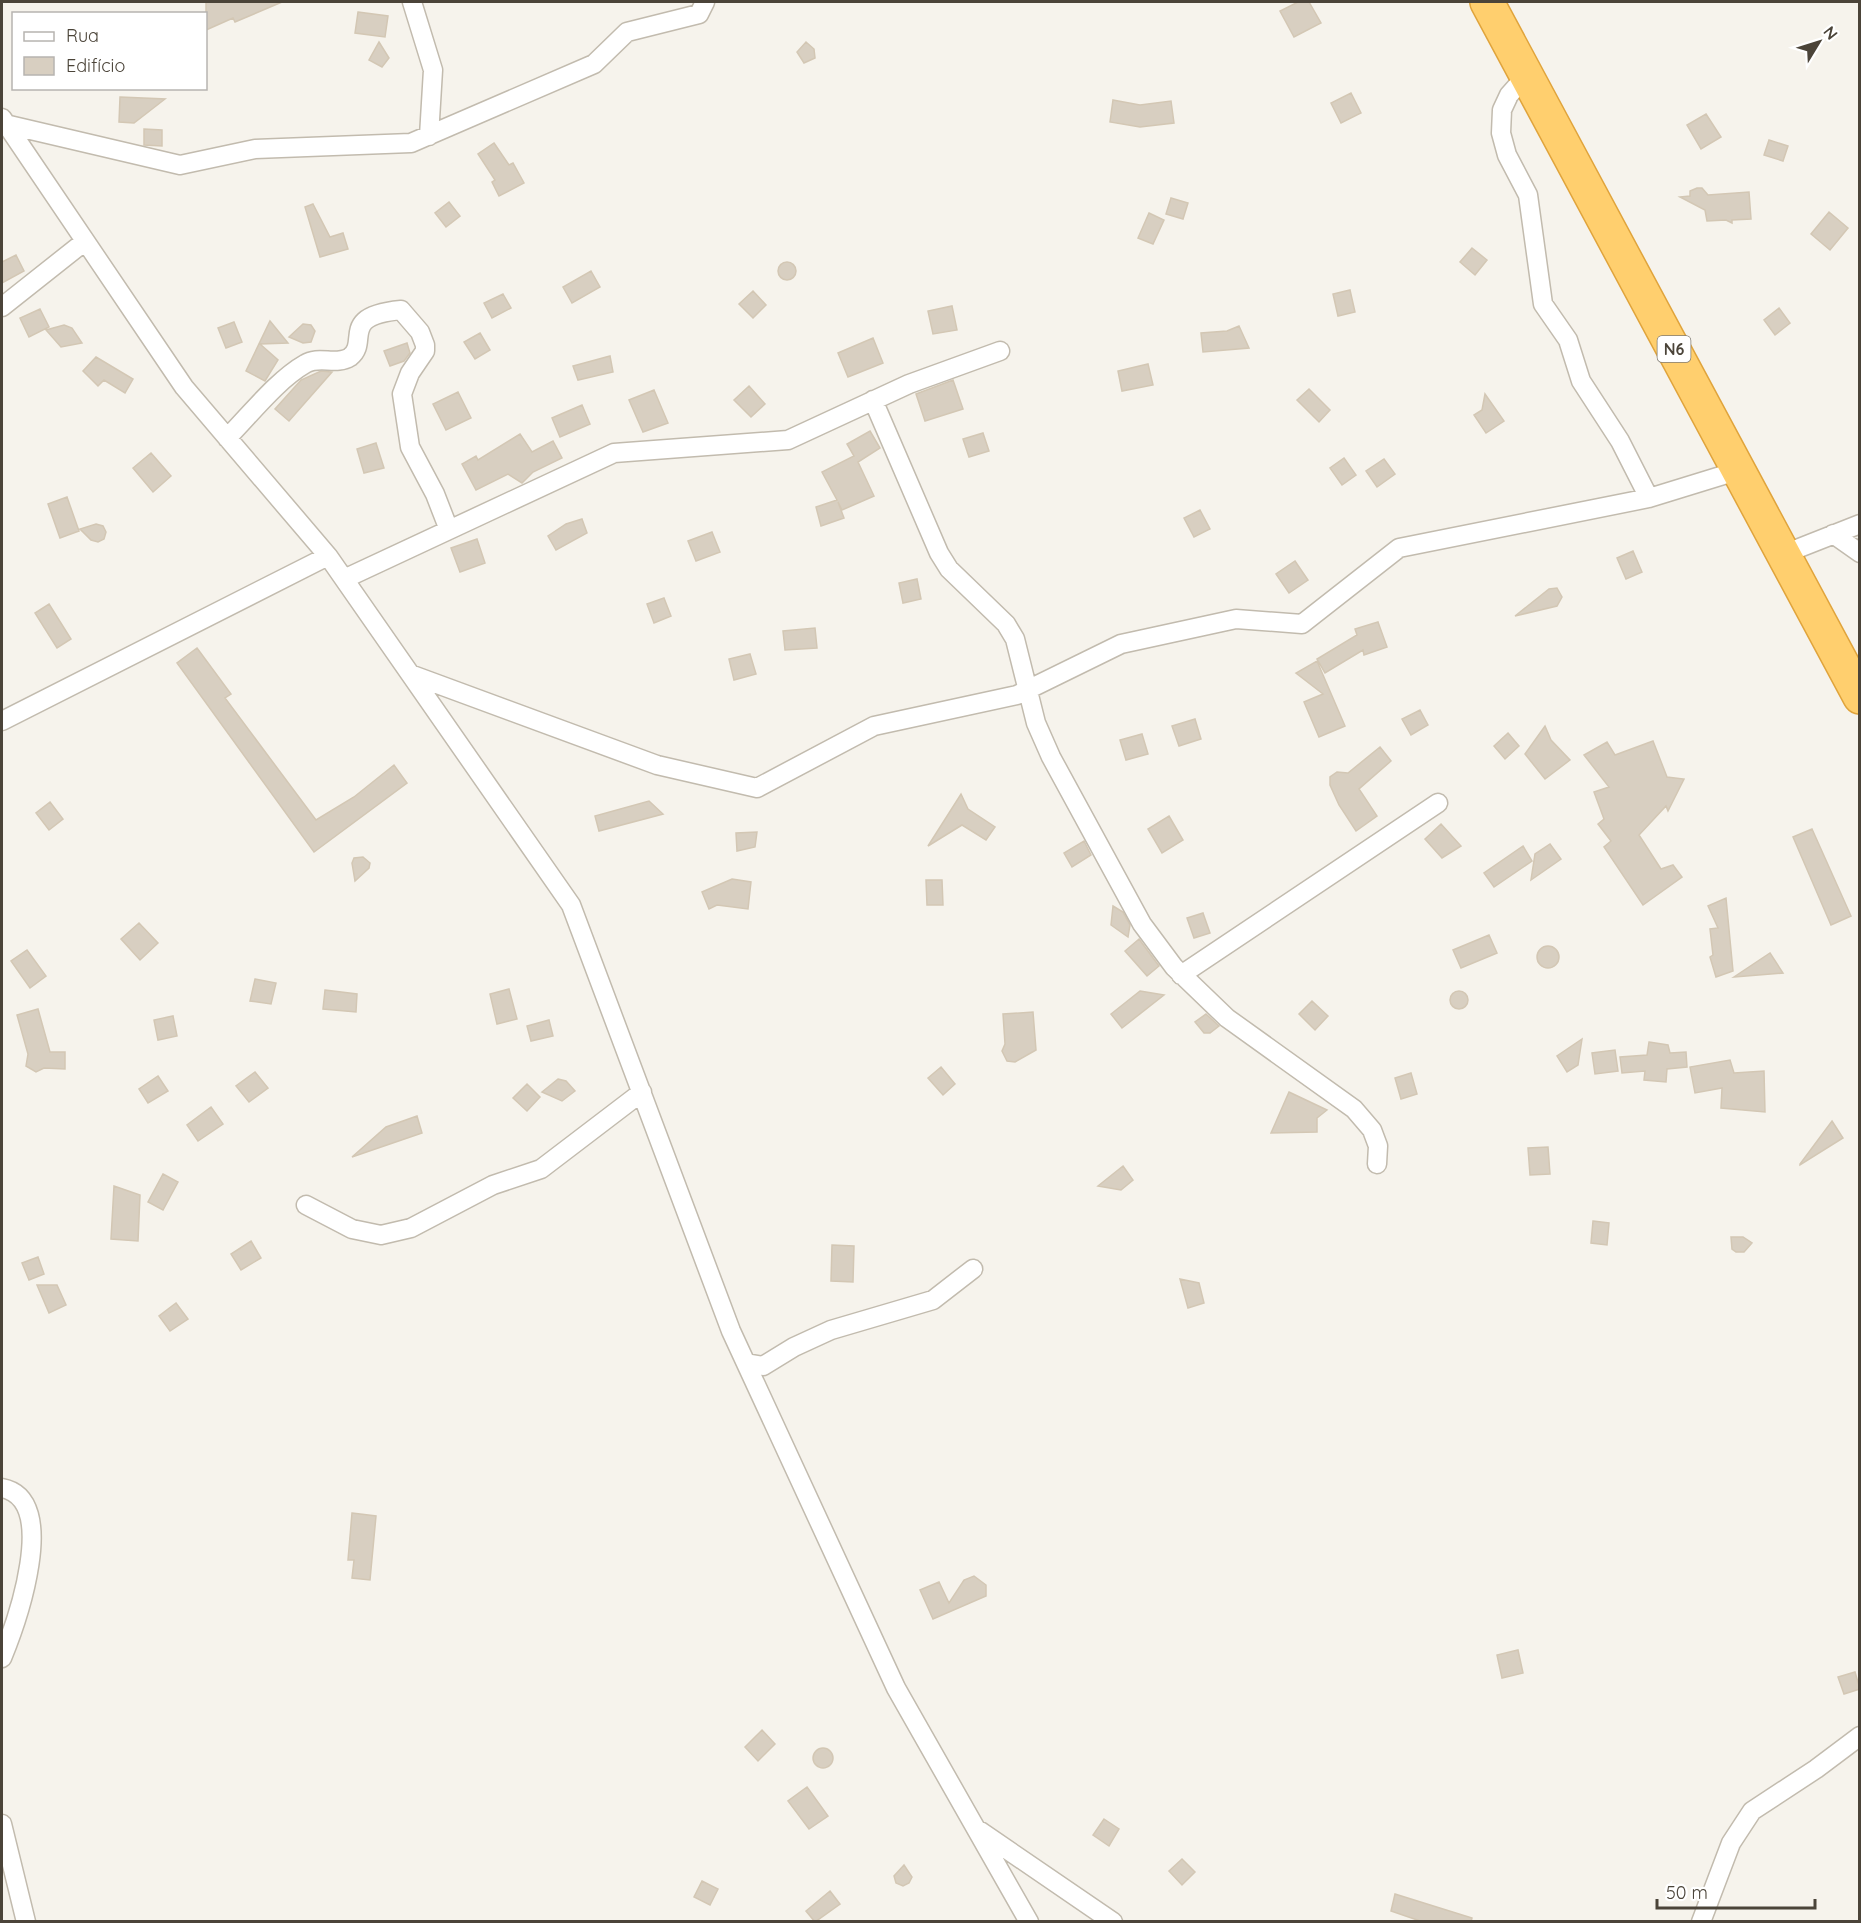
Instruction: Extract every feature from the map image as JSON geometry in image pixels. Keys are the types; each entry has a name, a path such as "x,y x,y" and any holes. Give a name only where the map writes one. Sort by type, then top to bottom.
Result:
{"highway":[{"name":"N6","path":"1487,2 1860,697"}],"street":[{"path":"411,2 433,70 429,135"},
{"path":"3,121 180,165 255,149 411,143 594,64 627,32 699,14 705,2"},
{"path":"1526,77 1509,95 1502,110 1501,133 1507,155 1528,195 1543,304 1568,340 1581,381 1620,441 1649,498"},
{"path":"3,121 184,387 328,556 571,904 731,1331 896,1688 1029,1922"},
{"path":"2,307 84,242"},
{"path":"227,438 291,374 306,363 316,360 339,361 351,356 357,345 359,326 367,318 401,310 420,332 425,345 425,351 410,373 402,394 410,447 435,494 449,530"},
{"path":"344,579 614,453 788,440 909,384 1000,351"},
{"path":"873,400 939,553 949,569 1006,624 1015,639 1026,691 1036,723 1051,757 1142,924 1181,975 1227,1018 1326,1086 1354,1109 1372,1130 1378,1146 1377,1164"},
{"path":"410,674 657,765 757,788 874,726 1017,695 1120,644 1236,619 1302,624 1399,548 1649,498 1740,470"},
{"path":"1784,554 1860,524"},
{"path":"1833,534 1860,553"},
{"path":"2,721 328,556"},
{"path":"1181,975 1438,802"},
{"path":"306,1205 352,1229 381,1235 411,1228 493,1185 541,1169 642,1092"},
{"path":"746,1363 763,1366 794,1347 831,1330 933,1299 974,1269"},
{"path":"2,1488 11,1490 23,1500 28,1512 31,1545 26,1590 2,1658"},
{"path":"1701,1922 1731,1843 1752,1811 1816,1769 1860,1736"},
{"path":"2,1824 26,1922"},
{"path":"976,1828 1113,1922"}],"building":[{"path":"206,2 282,2 235,22 233,18 207,30"},
{"path":"1298,2 1309,2 1321,23 1294,37 1280,11"},
{"path":"358,12 388,16 385,37 355,33"},
{"path":"379,42 389,58 382,67 369,60"},
{"path":"806,42 814,49 815,58 804,63 797,52"},
{"path":"1351,93 1361,113 1341,123 1331,103"},
{"path":"120,97 165,99 134,123 119,122"},
{"path":"1113,100 1140,105 1171,101 1174,123 1140,127 1110,122"},
{"path":"1706,114 1721,137 1701,149 1687,125"},
{"path":"144,129 162,130 162,146 144,145"},
{"path":"1769,140 1788,146 1783,161 1764,155"},
{"path":"494,143 509,165 513,163 524,183 499,196 492,182 495,180 478,154"},
{"path":"1702,188 1708,195 1749,192 1751,219 1732,220 1732,223 1726,220 1707,221 1705,210 1680,197 1690,196 1690,191"},
{"path":"1171,198 1188,203 1183,219 1166,214"},
{"path":"449,202 460,216 446,227 435,213"},
{"path":"313,204 330,237 343,233 348,249 320,257 305,207"},
{"path":"1829,212 1848,228 1830,250 1811,234"},
{"path":"1149,213 1164,220 1153,244 1138,238"},
{"path":"1472,248 1487,260 1475,275 1460,262"},
{"path":"16,255 24,271 2,283 2,262"},
{"path":"787,262 793,265 796,271 793,277 787,280 781,277 778,271 781,265"},
{"path":"591,271 600,287 572,303 563,287"},
{"path":"1350,290 1355,312 1338,316 1333,294"},
{"path":"753,291 766,305 753,318 739,304"},
{"path":"503,294 511,308 492,318 484,303"},
{"path":"952,306 957,330 933,334 928,311"},
{"path":"1779,308 1790,323 1775,335 1764,320"},
{"path":"40,309 49,327 29,337 20,318"},
{"path":"270,321 288,343 260,344 278,360 265,381 246,371"},
{"path":"234,322 242,342 226,348 218,328"},
{"path":"303,324 311,325 315,331 311,342 303,343 289,337"},
{"path":"64,325 72,328 82,343 61,347 46,330"},
{"path":"1239,326 1249,348 1203,352 1201,333 1227,331"},
{"path":"480,333 490,350 475,359 464,342"},
{"path":"873,338 883,363 848,377 838,353"},
{"path":"407,343 410,353 404,361 390,366 384,351"},
{"path":"610,356 613,372 578,380 573,366"},
{"path":"96,357 133,379 125,393 104,380 98,386 83,371"},
{"path":"1148,364 1153,385 1122,391 1118,371"},
{"path":"321,371 332,372 289,421 275,409 301,380"},
{"path":"953,380 963,409 925,421 916,394"},
{"path":"749,386 765,404 751,417 734,400"},
{"path":"1309,389 1330,410 1319,422 1297,400"},
{"path":"654,390 668,423 643,432 629,400"},
{"path":"458,392 471,418 446,430 433,404"},
{"path":"1485,394 1504,421 1486,433 1474,415 1482,410"},
{"path":"582,405 590,424 560,437 552,418"},
{"path":"870,431 880,448 858,462 874,496 842,510 838,502 844,518 821,526 816,507 837,500 822,472 854,456 847,444"},
{"path":"983,433 989,451 969,457 963,439"},
{"path":"520,434 532,452 553,441 562,458 533,472 522,483 508,474 476,490 462,464 476,456 478,460"},
{"path":"376,443 384,468 364,473 357,449"},
{"path":"151,453 171,476 153,492 133,468"},
{"path":"1344,458 1356,475 1342,485 1330,468"},
{"path":"1384,459 1395,474 1377,487 1366,471"},
{"path":"67,497 79,531 60,538 48,504"},
{"path":"1200,510 1210,529 1194,537 1184,518"},
{"path":"582,519 587,533 556,550 548,536 566,524"},
{"path":"96,524 103,526 106,532 104,539 98,542 91,540 80,529"},
{"path":"712,532 720,552 696,561 688,541"},
{"path":"477,539 485,563 460,572 451,548"},
{"path":"1633,551 1642,572 1626,579 1617,558"},
{"path":"1295,561 1308,580 1289,593 1276,574"},
{"path":"917,579 921,599 903,603 899,583"},
{"path":"1557,588 1562,597 1557,606 1515,616 1549,589"},
{"path":"664,598 671,616 654,623 647,604"},
{"path":"49,604 71,639 57,648 35,613"},
{"path":"1378,622 1387,647 1364,655 1363,650 1325,673 1317,659 1357,635 1355,629"},
{"path":"815,628 817,648 785,650 783,631"},
{"path":"197,648 231,694 225,698 316,820 354,797 394,765 407,783 314,852 177,663"},
{"path":"750,654 756,674 734,680 729,659"},
{"path":"1317,661 1345,726 1319,737 1304,702 1323,694 1296,673"},
{"path":"1420,710 1428,725 1411,735 1402,719"},
{"path":"1195,719 1201,739 1179,746 1172,726"},
{"path":"1545,726 1551,740 1570,760 1545,779 1525,754"},
{"path":"1508,733 1519,746 1505,759 1494,746"},
{"path":"1142,734 1148,754 1126,760 1120,740"},
{"path":"1653,741 1667,777 1684,779 1668,811 1666,806 1639,835 1661,869 1673,865 1682,877 1643,905 1604,847 1611,841 1598,824 1604,819 1594,792 1609,787 1584,755 1607,742 1615,755"},
{"path":"1380,747 1391,761 1359,789 1377,816 1356,831 1339,805 1330,785 1330,777 1337,772 1348,773"},
{"path":"961,794 968,809 995,827 986,840 962,825 928,846"},
{"path":"649,801 663,814 599,831 595,816"},
{"path":"50,802 63,819 49,830 36,813"},
{"path":"1169,816 1183,840 1162,853 1148,829"},
{"path":"1441,824 1461,846 1442,858 1425,839"},
{"path":"1812,829 1851,916 1831,925 1793,837"},
{"path":"757,832 755,847 737,851 736,833"},
{"path":"1084,841 1091,855 1072,867 1064,853"},
{"path":"1550,844 1561,859 1531,880 1535,854"},
{"path":"1523,846 1532,861 1494,887 1484,873"},
{"path":"363,857 370,863 369,868 355,881 352,863 354,858"},
{"path":"732,879 751,882 748,909 717,905 709,909 702,892"},
{"path":"926,880 942,880 943,905 927,905"},
{"path":"1726,898 1733,971 1716,977 1710,957 1713,955 1710,929 1718,928 1708,906"},
{"path":"1113,906 1123,912 1130,925 1128,937 1111,925"},
{"path":"1203,913 1210,933 1194,938 1187,918"},
{"path":"139,923 158,943 140,960 121,939"},
{"path":"1489,935 1497,953 1461,968 1453,950"},
{"path":"1139,939 1159,966 1147,976 1125,951"},
{"path":"1548,946 1556,949 1559,957 1556,965 1548,968 1540,965 1537,957 1540,949"},
{"path":"27,950 46,976 30,988 11,961"},
{"path":"1770,953 1783,973 1734,977"},
{"path":"255,979 276,983 271,1004 250,1001"},
{"path":"509,989 517,1019 497,1024 490,994"},
{"path":"325,990 357,994 356,1012 323,1009"},
{"path":"1140,991 1164,995 1122,1028 1111,1014"},
{"path":"1455,991 1463,991 1468,996 1466,1007 1455,1009 1450,1004 1450,996"},
{"path":"1312,1001 1328,1016 1315,1030 1299,1014"},
{"path":"38,1009 50,1052 65,1052 65,1069 44,1068 36,1072 26,1066 28,1054 17,1015"},
{"path":"1033,1012 1036,1050 1015,1062 1007,1061 1002,1051 1005,1044 1003,1014"},
{"path":"1206,1014 1219,1026 1210,1033 1204,1033 1195,1022"},
{"path":"173,1016 177,1036 158,1040 154,1020"},
{"path":"549,1020 553,1036 531,1041 527,1026"},
{"path":"1582,1039 1578,1065 1567,1072 1557,1056"},
{"path":"1649,1042 1668,1045 1670,1053 1686,1052 1687,1067 1667,1069 1666,1082 1644,1080 1645,1071 1622,1073 1620,1057 1647,1055"},
{"path":"1615,1050 1618,1071 1595,1074 1592,1053"},
{"path":"1730,1060 1734,1073 1764,1071 1765,1112 1721,1108 1722,1088 1695,1093 1690,1067"},
{"path":"941,1067 955,1084 943,1095 928,1078"},
{"path":"255,1072 268,1088 249,1102 236,1086"},
{"path":"1411,1073 1417,1094 1401,1099 1395,1078"},
{"path":"158,1076 168,1091 148,1103 139,1089"},
{"path":"558,1079 566,1081 575,1091 562,1101 542,1092"},
{"path":"527,1084 540,1097 527,1111 513,1098"},
{"path":"1289,1092 1327,1110 1317,1118 1317,1132 1271,1133"},
{"path":"211,1107 223,1124 198,1141 187,1125"},
{"path":"417,1116 422,1133 352,1157 386,1127"},
{"path":"1832,1121 1843,1138 1800,1165 1800,1164"},
{"path":"1548,1147 1550,1174 1530,1175 1528,1148"},
{"path":"1123,1166 1133,1180 1121,1190 1098,1186"},
{"path":"163,1174 178,1182 163,1210 148,1202"},
{"path":"114,1186 140,1195 138,1241 111,1239"},
{"path":"1593,1221 1609,1223 1607,1245 1591,1243"},
{"path":"1731,1237 1743,1237 1752,1243 1744,1252 1736,1252 1732,1249"},
{"path":"251,1241 261,1258 241,1270 231,1254"},
{"path":"832,1245 854,1246 853,1282 831,1281"},
{"path":"38,1257 44,1274 29,1280 22,1263"},
{"path":"1180,1279 1199,1283 1204,1303 1188,1308"},
{"path":"37,1285 57,1285 66,1305 49,1313"},
{"path":"176,1303 188,1319 170,1331 159,1316"},
{"path":"352,1513 376,1516 370,1580 352,1578 354,1560 348,1560"},
{"path":"974,1576 986,1585 986,1596 933,1619 920,1590 939,1582 949,1603 964,1580"},
{"path":"1518,1650 1523,1673 1502,1678 1497,1655"},
{"path":"1855,1672 1860,1689 1844,1694 1838,1677"},
{"path":"762,1730 775,1744 758,1761 745,1747"},
{"path":"823,1748 830,1751 833,1758 830,1765 823,1768 816,1765 813,1758 816,1751"},
{"path":"807,1787 828,1816 809,1829 788,1801"},
{"path":"1104,1819 1119,1829 1109,1846 1093,1835"},
{"path":"1182,1859 1195,1872 1182,1885 1169,1871"},
{"path":"904,1865 912,1877 909,1883 903,1886 896,1883 894,1876"},
{"path":"702,1881 718,1889 710,1905 694,1897"},
{"path":"830,1891 840,1904 815,1922 806,1911"},
{"path":"1395,1894 1472,1918 1471,1922 1423,1922 1391,1911"}]}
